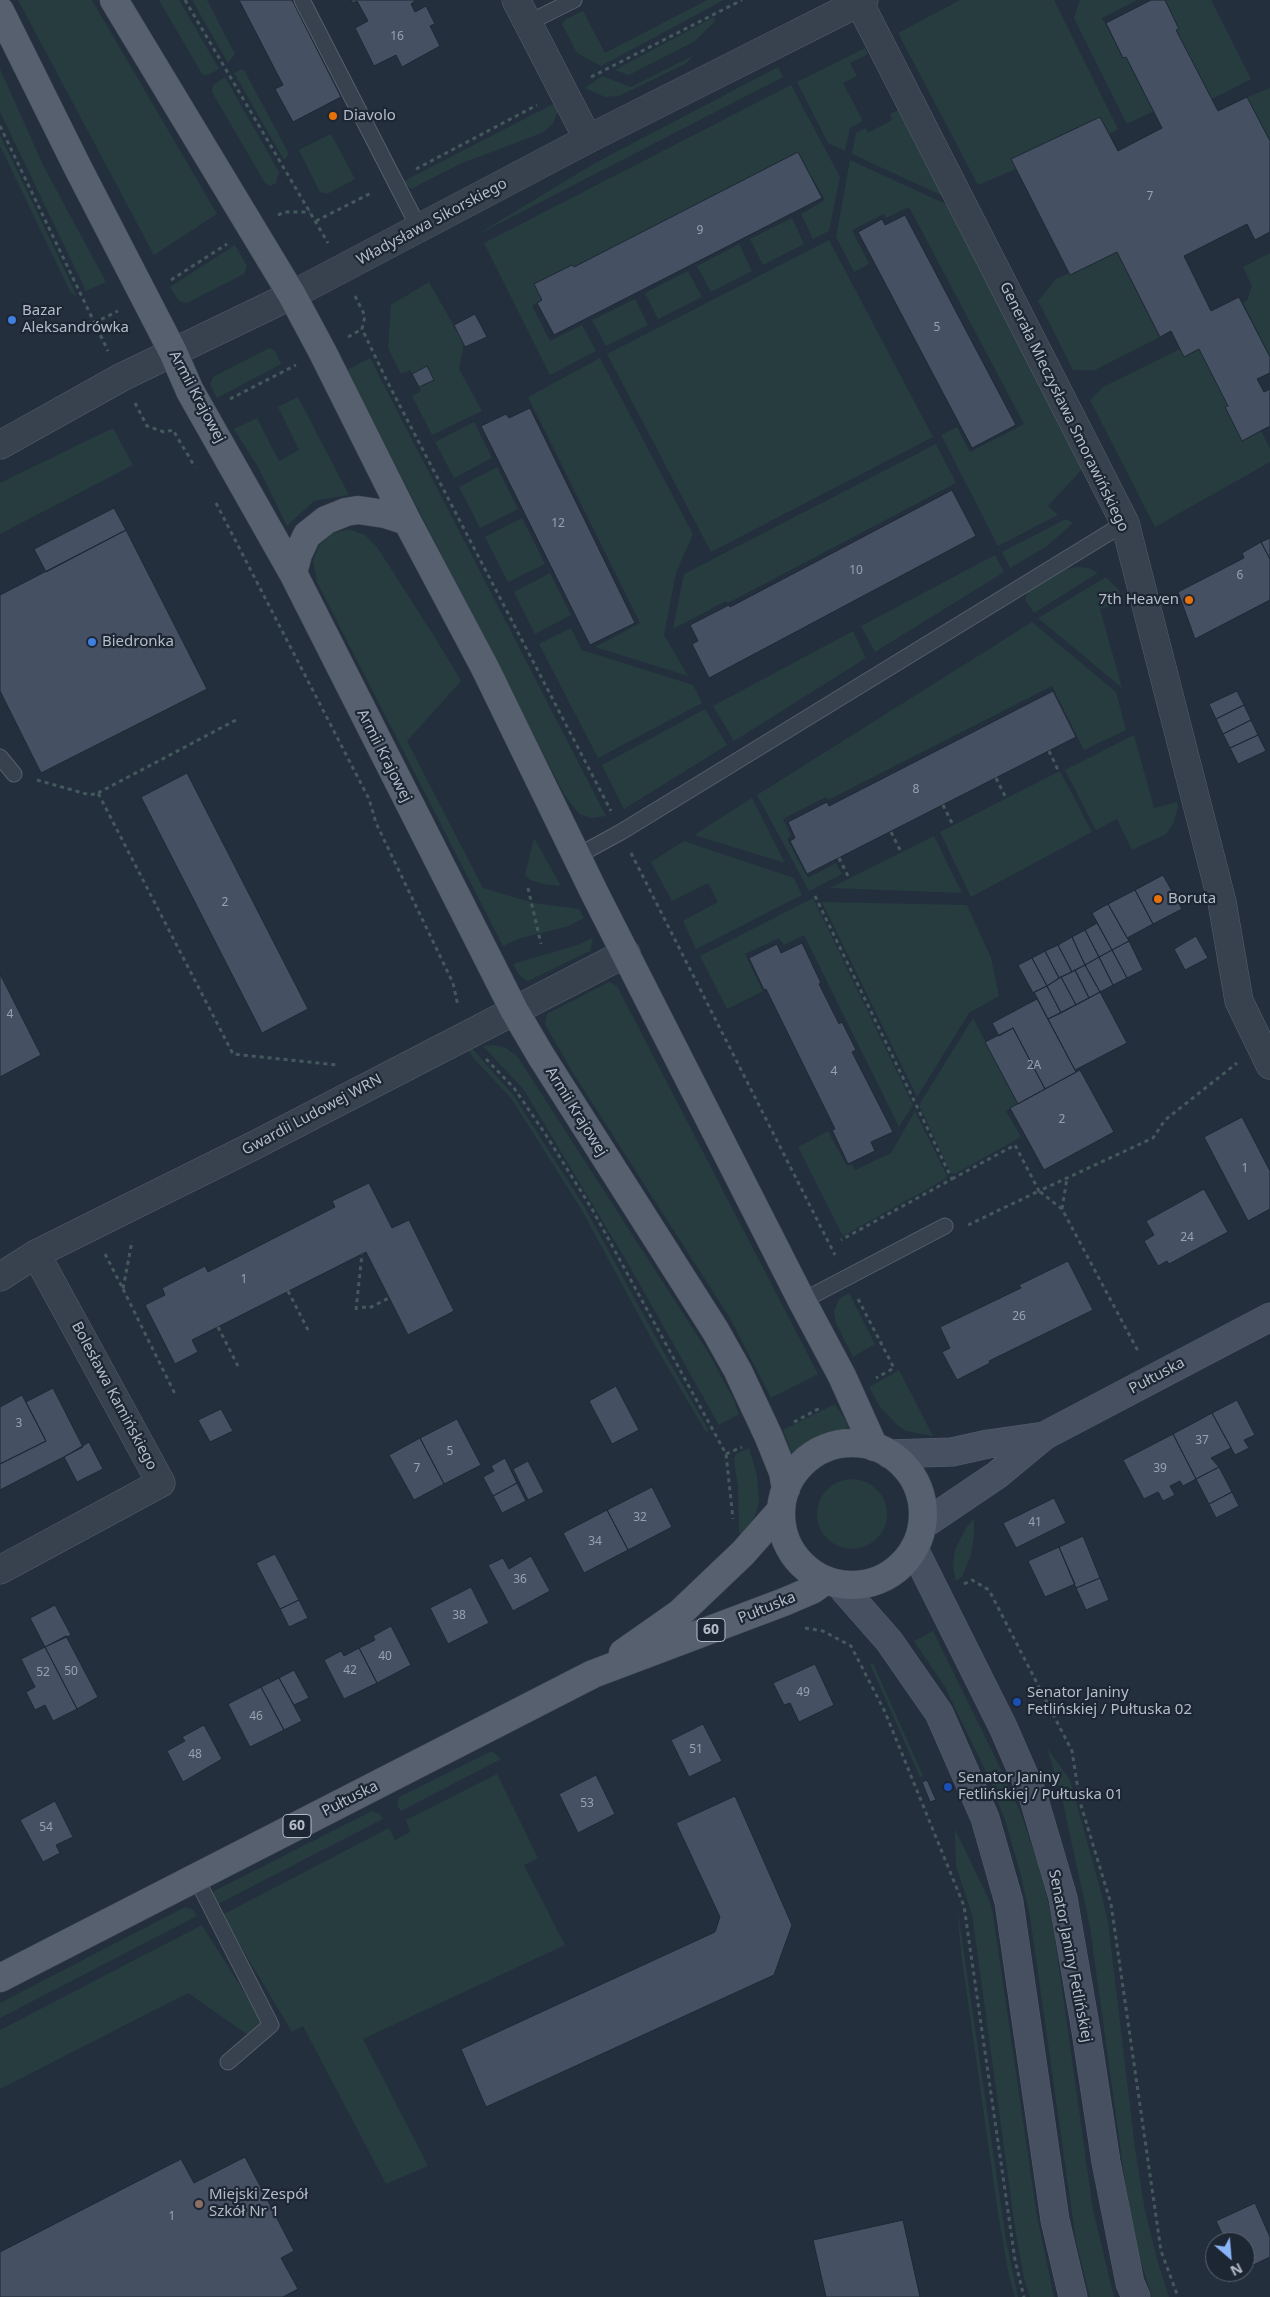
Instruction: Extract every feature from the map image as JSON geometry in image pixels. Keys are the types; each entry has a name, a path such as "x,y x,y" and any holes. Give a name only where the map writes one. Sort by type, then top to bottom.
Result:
{"main road":[{"path":"114,0 292,295 322,351 407,521 485,668 577,856 802,1301 882,1450"},
{"name":"Armii Krajowej","path":"0,11 173,352 202,414 239,474 293,573 514,1010 541,1056 715,1330 738,1371 783,1472 784,1500"},
{"path":"293,573 298,554 307,535 326,520 346,512 358,510 384,514 407,521"},
{"name":"Pułtuska","path":"919,1537 1044,1436 1270,1317"},
{"name":"Pułtuska","path":"882,1450 952,1452 988,1444 1044,1436"},
{"path":"848,1444 882,1450 902,1464 913,1477 920,1492 923,1508 919,1537 904,1563 890,1575 874,1582 856,1585 832,1582 810,1572 798,1560 788,1545 782,1528 784,1500 795,1473 807,1460 822,1450 848,1444"},
{"name":"Pułtuska","path":"593,1674 680,1613 743,1553 784,1500"},
{"name":"Senator Janiny Fetlińskiej","path":"919,1537 1034,1796 1062,1898 1086,2031 1106,2162 1130,2282 1136,2297"},
{"path":"832,1582 889,1641 939,1713 985,1818 1009,1902 1055,2220 1073,2297"},
{"name":"Pułtuska","path":"0,1978 593,1674 832,1582"}],"street":[{"name":"Władysława Sikorskiego","path":"0,445 122,377 342,270 588,139 862,1"},
{"name":"Generała Mieczysława Smorawińskiego","path":"862,1 1125,523 1222,902 1238,1001 1265,1056"},
{"path":"522,11 588,139"},
{"name":"Gwardii Ludowej WRN","path":"0,1277 36,1254 246,1149 626,953"},
{"name":"Bolesława Kamińskiego","path":"0,1570 161,1483 36,1254"}],"lane":[{"path":"302,0 419,228"},
{"path":"522,11 574,0"},
{"path":"577,856 621,832 1125,523"},
{"path":"0,757 14,774"},
{"path":"802,1301 945,1226"},
{"path":"196,1878 271,2025 228,2062"}],"path":[{"path":"186,0 316,222 342,270 365,316 362,329 621,832 875,1332"},
{"path":"316,222 564,91 742,0"},
{"path":"0,126 94,323 147,426 164,432 173,430 362,329"},
{"path":"94,323 145,297 251,229 285,212 310,212"},
{"path":"173,430 198,471"},
{"path":"212,497 369,799 376,823 453,983 460,1016 469,1033 483,1056 514,1088 582,1192 726,1454 734,1529 743,1553"},
{"path":"14,774 90,795 98,793 236,720"},
{"path":"1049,751 1058,770"},
{"path":"996,778 1005,796"},
{"path":"98,793 233,1054 337,1065"},
{"path":"943,805 952,823"},
{"path":"891,832 900,850"},
{"path":"839,858 848,876"},
{"path":"528,888 541,944"},
{"path":"815,896 952,1179"},
{"path":"966,1226 1153,1138 1165,1120 1265,1056"},
{"path":"840,1240 1015,1145 1040,1191 1062,1208 1139,1352"},
{"path":"1062,1208 1067,1178"},
{"path":"123,1289 133,1236"},
{"path":"101,1252 105,1254 176,1396"},
{"path":"356,1310 362,1254"},
{"path":"288,1291 310,1332"},
{"path":"362,1307 369,1308 389,1298"},
{"path":"218,1326 238,1366"},
{"path":"784,1602 796,1626 823,1631 851,1646 886,1712 964,1906 1015,2260 1024,2297"}],"green space":[{"path":"18,0 92,0 217,214 154,255"},
{"path":"159,0 179,0 219,69 208,75 202,74"},
{"path":"192,0 207,0 235,54 228,63"},
{"path":"707,0 724,0 601,66 577,53 562,24 566,19 583,11 605,53"},
{"path":"960,0 1054,0 1118,129 1109,134 1100,117 1012,159 1016,169 978,185 898,33"},
{"path":"1080,0 1137,0 1102,18 1123,58 1126,57 1154,111 1127,124 1074,18"},
{"path":"1165,0 1211,0 1251,79 1212,99 1176,30 1179,28"},
{"path":"714,17 715,21 695,41 629,75 615,70"},
{"path":"865,48 868,54 850,63 857,76 843,83 863,121 850,128 845,151 828,143 797,82"},
{"path":"694,55 685,64 619,96 605,97 585,88 602,76 631,87"},
{"path":"778,67 783,77 475,236 595,163"},
{"path":"0,69 44,167 106,282 86,291 0,112"},
{"path":"244,70 289,154 284,160 234,73"},
{"path":"225,77 279,172 276,183 270,186 265,183 212,92 213,85"},
{"path":"791,85 840,177 829,231 813,239 801,214 825,200 798,153 574,267 572,265 535,284 542,300 532,306 550,341 582,325 596,351 550,375 484,243"},
{"path":"1270,88 1270,141 1247,97"},
{"path":"557,102 557,114 553,123 544,132 460,164 411,189 402,182"},
{"path":"898,110 943,196 852,154 856,133 866,128 868,133 892,120 890,114"},
{"path":"331,134 355,179 327,194 320,192 299,150"},
{"path":"0,135 77,296 71,293 0,146"},
{"path":"850,160 948,205 1086,465 1048,506 1058,515 998,546 941,435 957,427 970,452 1024,424 909,207 886,218 884,214 852,230 869,264 854,272 836,237"},
{"path":"792,218 804,244 763,265 750,239"},
{"path":"829,240 933,437 711,552 607,354"},
{"path":"739,244 752,271 711,292 697,266"},
{"path":"235,245 247,266 244,274 187,303 179,301 170,287"},
{"path":"1117,252 1160,337 1095,370 1073,370 1038,301 1056,279"},
{"path":"1270,253 1270,357 1243,303 1247,300 1252,286 1243,267"},
{"path":"688,271 702,297 658,319 645,293"},
{"path":"429,282 464,344 459,369 482,411 432,435 412,396 421,391 410,370 401,374 388,348 391,305"},
{"path":"635,299 648,325 606,346 592,320"},
{"path":"269,348 275,351 281,364 217,398 210,384 213,377"},
{"path":"1180,349 1199,349 1228,406 1225,408 1242,440 1261,431 1270,449 1270,462 1155,527 1090,400 1103,387"},
{"path":"370,358 606,816 591,818 579,814 564,794 347,370"},
{"path":"600,358 693,534 676,573 664,635 688,676 595,647 640,623 528,397"},
{"path":"298,397 349,495 314,501 287,526 258,467 234,429 257,418 279,461 299,450 278,407"},
{"path":"474,422 492,458 454,478 435,442"},
{"path":"113,428 133,465 0,534 0,483"},
{"path":"936,444 956,483 728,603 726,601 673,629 684,574"},
{"path":"497,467 518,509 480,528 459,487"},
{"path":"522,518 545,564 508,582 485,537"},
{"path":"1066,519 1073,523 1047,546 1010,568 1002,552"},
{"path":"349,529 365,535 377,547 461,681 407,741 483,888 534,903 579,909 584,918 569,926 521,938 503,946 317,582 313,561 319,546 331,534"},
{"path":"995,555 1004,572 875,652 861,626"},
{"path":"1077,567 1088,568 1098,573 1034,613 1025,599 1031,587 1054,572"},
{"path":"550,573 571,615 535,634 514,592"},
{"path":"1106,577 1119,590 1124,603 1100,609 1122,688 1038,618"},
{"path":"1032,622 1116,692 1126,730 1084,750 1052,686 828,800 826,797 783,819 791,836 787,839 808,878 836,863 842,874 809,891 757,795"},
{"path":"571,628 582,650 693,685 702,703 598,758 539,644"},
{"path":"853,631 866,658 734,741 713,706"},
{"path":"705,709 727,745 624,809 602,765"},
{"path":"1134,735 1154,808 1177,802 1178,806 1174,822 1166,834 1132,850 1117,819 1096,830 1065,770"},
{"path":"1060,771 1092,832 971,897 940,832"},
{"path":"752,798 785,863 694,835"},
{"path":"934,836 962,893 830,888"},
{"path":"534,838 561,886 543,884 530,880 525,875"},
{"path":"684,841 794,878 802,895 696,949 683,921 718,902 708,883 672,901 651,862"},
{"path":"813,898 913,1105 899,1127 804,935 784,945 779,938 745,954 763,991 727,1009 700,956"},
{"path":"822,902 967,905 991,958 999,996 969,1013 917,1097"},
{"path":"593,938 590,951 528,981 520,976 513,964 577,945"},
{"path":"609,982 617,986 818,1374 771,1398 731,1320 573,1073 545,1024 547,1014"},
{"path":"973,1018 1018,1104 1006,1111 1021,1137 955,1174 951,1173 919,1105"},
{"path":"494,1045 506,1048 517,1056 708,1352 734,1400 739,1414 719,1425 630,1267 524,1090 483,1046"},
{"path":"472,1048 514,1096 584,1206 709,1431 706,1432 657,1349 580,1207 511,1098 468,1050"},
{"path":"915,1111 947,1176 945,1179 843,1236 798,1147 828,1131 847,1166 852,1164 855,1170 891,1153"},
{"path":"849,1293 875,1344 853,1357 836,1323 834,1311 839,1299"},
{"path":"899,1370 933,1436 906,1431 897,1425 880,1407 869,1387"},
{"path":"835,1404 848,1427 845,1430 828,1433 806,1443 794,1452 791,1451 783,1430"},
{"path":"749,1448 757,1475 759,1501 756,1513 742,1539 739,1532 738,1488 734,1459 736,1454"},
{"path":"852,1479 865,1482 877,1489 884,1501 887,1514 884,1527 877,1539 865,1546 852,1549 839,1546 827,1539 820,1527 817,1514 820,1501 827,1489 839,1482"},
{"path":"974,1518 971,1555 962,1577 956,1581 953,1566 955,1550 966,1528"},
{"path":"933,1631 1020,1811 1039,1867 1052,1917 1093,2210 1114,2297 1090,2297 1076,2241 1030,1917 1020,1872 1005,1820 986,1772 945,1687 914,1641"},
{"path":"873,1663 923,1776 920,1777 870,1664"},
{"path":"1047,1748 1070,1780 1108,1922 1135,2148 1145,2211 1169,2297 1152,2297 1137,2249 1125,2181 1090,1927 1061,1794"},
{"path":"492,1751 501,1759 401,1811 397,1806 399,1797"},
{"path":"497,1774 538,1858 524,1865 565,1945 363,2039 428,2166 386,2184 303,2026 292,2032 222,1915 389,1828 395,1840 410,1832 406,1820"},
{"path":"372,1811 380,1814 383,1819 216,1905 213,1899 214,1891"},
{"path":"955,1829 990,1902 993,1915 1037,2216 1054,2297 1030,2297 1025,2283 1016,2235 972,1914 956,1866"},
{"path":"957,1905 1006,2240 1018,2297 1015,2297 1009,2276 998,2213 961,1953"},
{"path":"185,1907 193,1910 197,1916 0,2018 0,2003"},
{"path":"202,1925 263,2022 248,2035 188,1993 0,2089 0,2030"}],"building":[{"path":"239,0 292,0 341,97 293,122 275,89 283,85"},
{"path":"351,0 416,0 411,4 415,12 426,6 435,24 430,26 440,46 402,67 396,55 374,66 355,28 368,21 357,1 353,3"},
{"path":"1151,0 1165,0 1179,29 1176,30 1218,111 1247,97 1270,141 1270,232 1255,240 1247,224 1184,256 1211,311 1239,297 1270,357 1270,373 1257,379 1264,392 1270,389 1270,426 1242,441 1225,407 1228,406 1199,349 1184,357 1171,331 1160,337 1117,252 1070,275 1011,159 1100,117 1118,151 1162,128 1126,57 1123,58 1106,23"},
{"path":"798,152 822,198 554,335 537,303 542,300 534,284 572,265 574,267"},
{"path":"905,215 1016,425 972,448 858,232 882,219 885,225"},
{"path":"475,314 487,337 465,347 454,325"},
{"path":"427,366 434,380 419,387 412,374"},
{"path":"530,408 635,623 590,645 481,426 506,414 509,418"},
{"path":"952,490 976,536 709,678 692,644 698,641 690,625 729,605 730,607"},
{"path":"114,508 126,530 46,572 34,549"},
{"name":"Biedronka","path":"126,530 207,689 41,773 0,691 0,595"},
{"path":"1270,538 1270,559 1261,542"},
{"path":"1261,542 1270,559 1270,600 1195,639 1178,592 1244,558 1242,553"},
{"path":"1053,691 1076,737 807,874 790,841 795,838 788,822 827,802 829,806"},
{"path":"1237,691 1244,705 1216,719 1209,704"},
{"path":"1244,705 1251,720 1223,734 1216,719"},
{"path":"1251,720 1258,735 1230,748 1223,734"},
{"path":"1258,735 1266,751 1238,764 1230,748"},
{"path":"187,773 308,1009 262,1033 141,797"},
{"name":"Boruta","path":"1163,875 1182,909 1153,924 1135,890"},
{"path":"1135,890 1153,924 1127,938 1108,904"},
{"path":"1108,904 1129,941 1112,950 1092,913"},
{"path":"1097,923 1112,950 1099,957 1085,930"},
{"path":"1085,930 1099,957 1085,965 1072,937"},
{"path":"1196,936 1208,958 1185,970 1174,949"},
{"path":"1072,937 1085,965 1072,972 1058,945"},
{"path":"1129,941 1143,970 1127,978 1112,950"},
{"path":"802,943 821,983 819,984 839,1024 842,1022 856,1050 852,1052 893,1132 871,1142 875,1151 848,1164 832,1130 835,1129 749,958 777,944 781,953"},
{"path":"1058,945 1072,972 1059,978 1045,951"},
{"path":"1112,950 1127,978 1113,985 1099,957"},
{"path":"1045,951 1059,978 1047,986 1032,958"},
{"path":"1099,957 1113,985 1100,992 1085,965"},
{"path":"1032,958 1047,986 1033,993 1018,965"},
{"path":"1085,965 1100,992 1089,998 1075,970"},
{"path":"1075,970 1089,998 1076,1005 1061,977"},
{"path":"0,974 41,1055 0,1077"},
{"path":"1061,977 1076,1005 1061,1013 1047,986"},
{"path":"1047,986 1061,1013 1048,1019 1034,992"},
{"path":"1100,992 1127,1043 1075,1070 1048,1019"},
{"path":"1037,999 1076,1072 1045,1089 1013,1028 999,1036 992,1023"},
{"path":"1013,1028 1045,1089 1018,1104 985,1042"},
{"path":"1080,1070 1114,1132 1044,1170 1010,1108"},
{"path":"1242,1117 1270,1171 1270,1209 1248,1221 1204,1137"},
{"path":"369,1183 392,1228 409,1220 454,1311 408,1335 366,1252 192,1340 198,1352 175,1364 145,1305 165,1295 162,1288 205,1266 208,1272 335,1207 332,1201"},
{"path":"1204,1189 1228,1232 1169,1264 1167,1261 1158,1266 1144,1241 1154,1235 1146,1221"},
{"path":"1068,1261 1093,1310 989,1361 990,1363 957,1380 942,1352 950,1348 940,1327 1021,1288 1019,1285"},
{"path":"616,1386 639,1430 612,1444 589,1401"},
{"path":"53,1388 83,1447 0,1490 0,1464 46,1441 26,1402"},
{"path":"22,1395 46,1441 0,1464 0,1407"},
{"path":"1237,1400 1255,1435 1244,1440 1249,1448 1235,1455 1212,1413"},
{"path":"221,1409 233,1431 210,1442 198,1420"},
{"path":"1212,1413 1231,1448 1211,1458 1219,1467 1196,1479 1173,1434"},
{"path":"457,1419 481,1465 444,1484 420,1438"},
{"path":"1173,1434 1196,1479 1183,1486 1180,1481 1170,1486 1175,1495 1163,1501 1158,1492 1144,1499 1123,1460"},
{"path":"420,1438 444,1484 414,1500 389,1455"},
{"path":"89,1442 103,1469 77,1482 64,1457"},
{"path":"505,1458 517,1483 493,1496 483,1477 494,1471 491,1466"},
{"path":"528,1461 544,1492 528,1500 513,1469"},
{"path":"1219,1467 1232,1492 1209,1504 1196,1479"},
{"path":"517,1483 526,1501 502,1513 493,1496"},
{"path":"652,1487 672,1527 628,1550 607,1510"},
{"path":"1232,1492 1239,1506 1216,1518 1209,1504"},
{"path":"1054,1498 1066,1523 1016,1548 1003,1523"},
{"path":"607,1510 628,1550 584,1573 563,1533"},
{"path":"1083,1536 1100,1578 1076,1588 1059,1547"},
{"path":"1059,1547 1075,1584 1045,1597 1028,1561"},
{"path":"275,1554 299,1600 280,1609 256,1563"},
{"path":"531,1556 550,1591 513,1611 488,1565 503,1558 509,1569"},
{"path":"1100,1578 1109,1600 1086,1610 1076,1588"},
{"path":"471,1587 489,1623 448,1644 430,1608"},
{"path":"299,1600 308,1618 289,1627 280,1609"},
{"path":"55,1605 71,1635 45,1647 30,1618"},
{"path":"391,1626 411,1665 377,1683 359,1648 375,1640 373,1636"},
{"path":"66,1636 98,1697 77,1709 45,1647"},
{"path":"45,1647 77,1709 53,1721 45,1705 35,1710 26,1692 35,1687 21,1659"},
{"path":"359,1648 377,1683 344,1699 324,1660 341,1651 344,1656"},
{"path":"815,1664 834,1705 799,1722 790,1703 784,1705 773,1683"},
{"path":"294,1670 309,1698 294,1705 279,1678"},
{"path":"279,1678 302,1721 284,1730 261,1687"},
{"path":"261,1687 284,1730 250,1747 228,1704"},
{"path":"703,1724 722,1761 689,1777 671,1740"},
{"path":"204,1725 222,1759 183,1782 167,1751 185,1741 182,1737"},
{"path":"596,1775 615,1814 578,1833 559,1794"},
{"path":"927,1780 936,1800 930,1802 922,1782"},
{"path":"735,1796 792,1925 774,1975 486,2107 461,2049 715,1932 720,1917 676,1823"},
{"path":"55,1801 73,1837 56,1845 60,1853 43,1862 20,1820"},
{"path":"245,2157 294,2251 281,2258 298,2289 283,2297 0,2297 0,2252 181,2159 194,2183"},
{"path":"1255,2203 1270,2237 1270,2257 1255,2264 1255,2232 1221,2232 1216,2221"},
{"path":"903,2220 920,2297 826,2297 813,2240"}],"place":[{"name":"Diavolo","path":"333,116"},
{"name":"Bazar Aleksandrówka","path":"12,320"},
{"name":"7th Heaven","path":"1189,600"},
{"name":"Biedronka","path":"92,642"},
{"name":"Boruta","path":"1158,899"},
{"name":"Senator Janiny Fetlińskiej / Pułtuska 02","path":"1017,1702"},
{"name":"Senator Janiny Fetlińskiej / Pułtuska 01","path":"948,1787"},
{"name":"Miejski Zespół Szkół Nr 1","path":"199,2204"}]}
